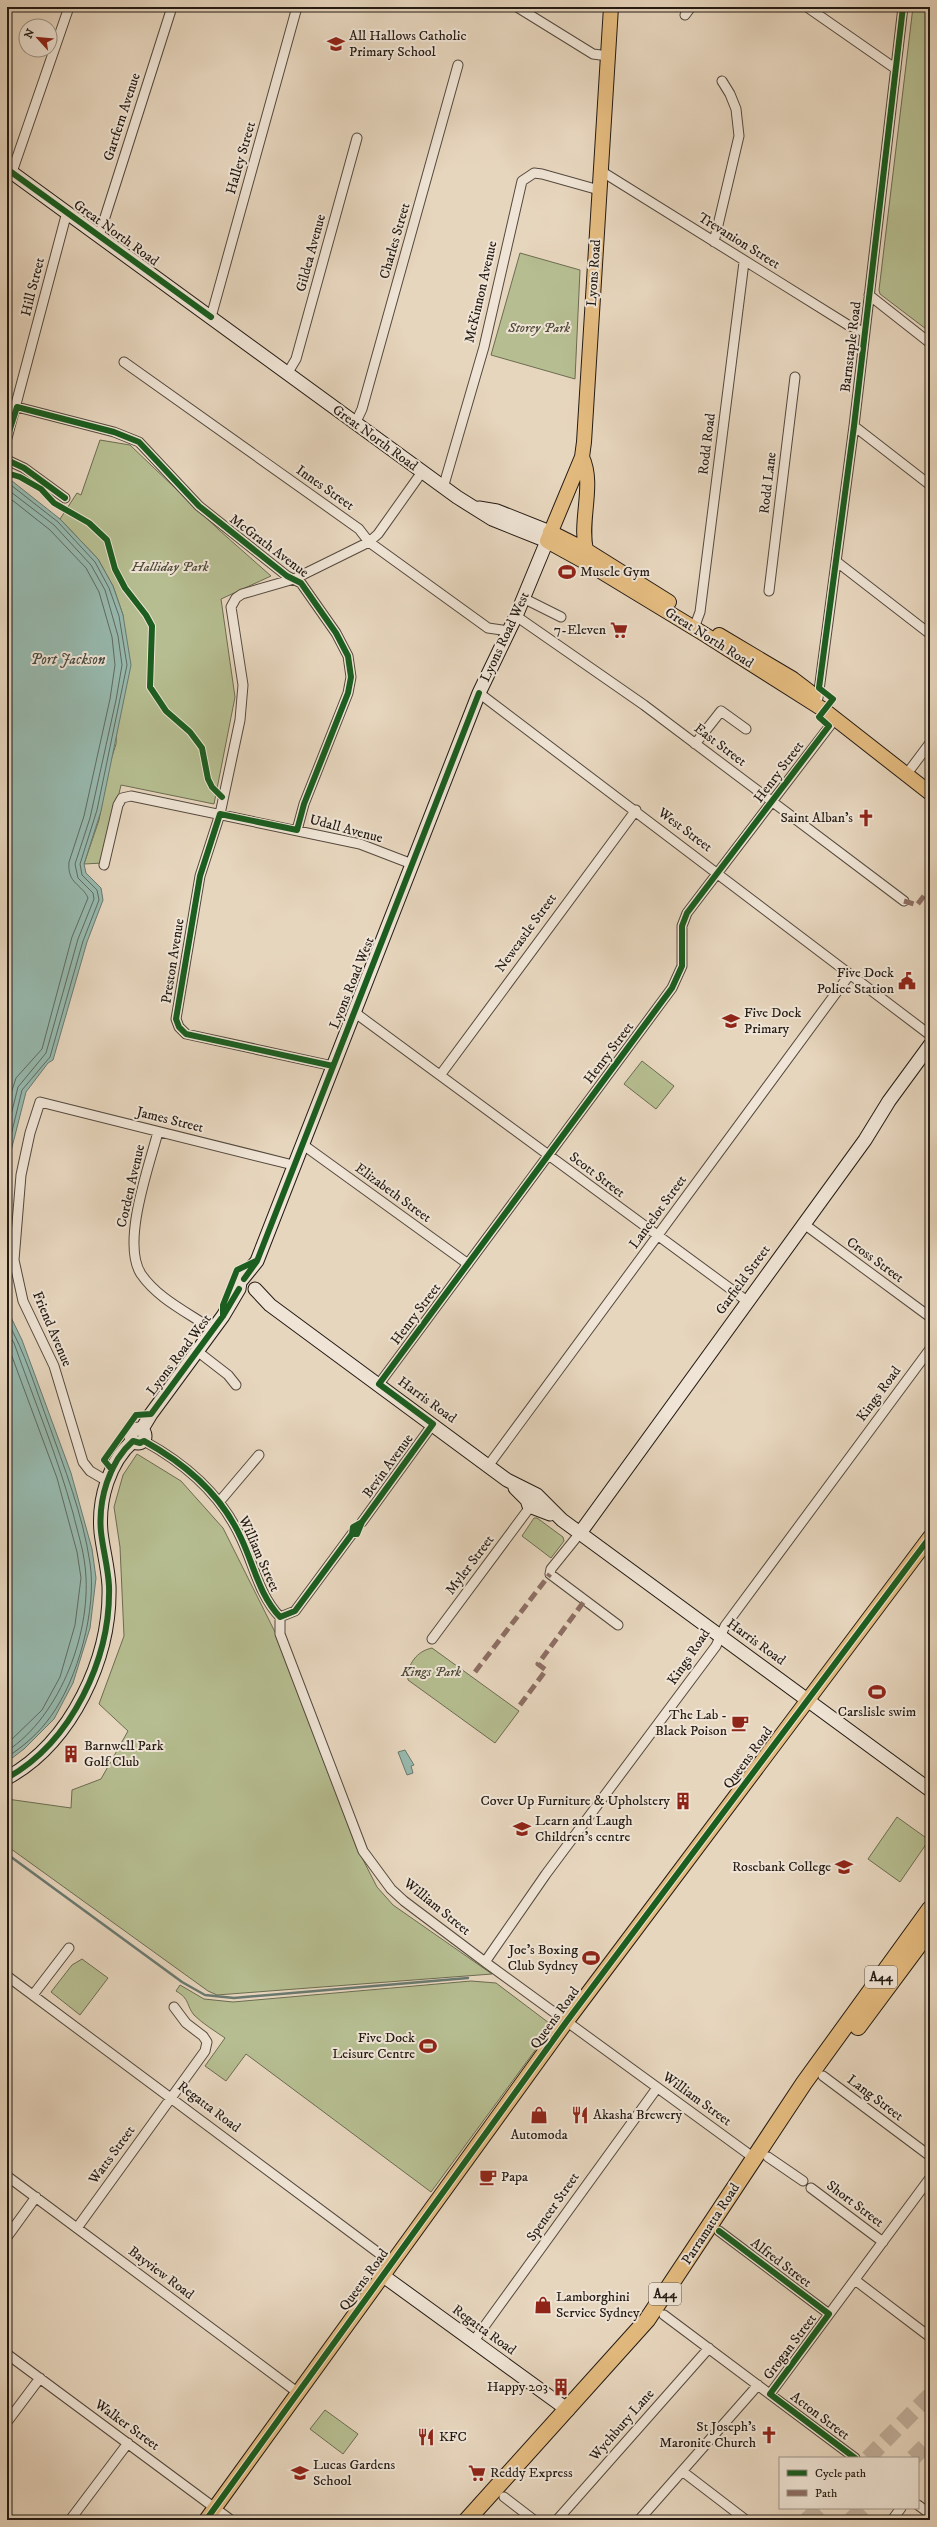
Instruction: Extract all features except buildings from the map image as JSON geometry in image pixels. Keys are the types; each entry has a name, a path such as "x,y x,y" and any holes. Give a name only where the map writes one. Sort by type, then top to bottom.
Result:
{"highway":[{"name":"Parramatta Road","path":"482,2520 664,2315 719,2232 804,2083 930,1909"},
{"name":"Parramatta Road","path":"468,2520 647,2320 761,2157 823,2076 930,1930"}],"main road":[{"name":"Lyons Road","path":"548,537 582,457 611,7"},
{"name":"Great North Road","path":"9,171 211,317 443,488 473,507 497,511 548,537 587,563 793,679 908,772 930,793"},
{"path":"582,457 587,467 584,534 586,550"},
{"name":"Great North Road","path":"548,537 586,550 835,719 908,772 930,784"},
{"name":"Lyons Road West","path":"7,1778 30,1761 60,1730 80,1699 97,1661 108,1604 107,1563 101,1517 107,1481 123,1451 140,1437 151,1414 230,1306 248,1288 258,1255 479,693 516,616 548,537"},
{"name":"Garfield Street","path":"580,1533 804,1224 930,1045"},
{"name":"Harris Road","path":"248,1288 433,1424 507,1480 533,1502 580,1533 930,1790"},
{"name":"Queens Road","path":"206,2520 297,2392 567,2022 930,1537"},
{"name":"Regatta Road","path":"382,2275 568,2410"}],"street":[{"path":"9,171 69,7"},
{"name":"Gartfern Avenue","path":"99,236 172,7"},
{"name":"Halley Street","path":"211,317 297,7"},
{"path":"517,7 593,54 608,56"},
{"path":"685,15 691,7"},
{"path":"807,7 896,70"},
{"name":"Barnstaple Road","path":"818,698 854,426 903,7"},
{"name":"Charles Street","path":"355,424 362,409 458,65"},
{"path":"714,242 739,136 736,109 730,94 722,81"},
{"name":"Gildea Avenue","path":"287,374 296,359 357,138"},
{"name":"Trevanion Street","path":"601,171 744,262 848,325 864,332"},
{"name":"McKinnon Avenue","path":"443,488 484,347 522,182 534,173 599,190"},
{"name":"Hill Street","path":"7,438 17,407 67,212"},
{"name":"Rodd Road","path":"695,624 700,612 744,262"},
{"path":"869,295 930,343"},
{"name":"Innes Street","path":"124,362 359,529 369,542 488,628 509,631"},
{"name":"Rodd Lane","path":"769,591 795,377"},
{"name":"McGrath Avenue","path":"17,407 121,434 139,442 199,506 226,529 301,583 340,640 348,656 351,677 348,693 304,804 297,830"},
{"path":"854,426 930,485"},
{"path":"7,460 30,472 65,498"},
{"path":"294,579 369,542 378,534 422,472"},
{"path":"836,562 930,634"},
{"name":"Preston Avenue","path":"294,579 242,594 233,603 232,612 243,685 240,720 220,814 200,876 179,993 176,1020 179,1027 186,1034 333,1066"},
{"path":"523,598 562,617"},
{"name":"East Street","path":"516,616 644,705 904,901"},
{"name":"West Street","path":"479,693 636,810 930,1036"},
{"path":"695,744 721,711 746,729"},
{"name":"Henry Street","path":"378,1384 672,988 682,966 684,919 771,801 835,719"},
{"path":"908,772 930,743"},
{"name":"Udall Avenue","path":"104,865 118,805 122,798 131,796 360,844 412,864"},
{"name":"Newcastle Street","path":"441,1074 636,810"},
{"name":"Lancelot Street","path":"488,1466 850,974"},
{"name":"Scott Street","path":"354,1012 441,1074 747,1301"},
{"name":"James Street","path":"40,1102 293,1165"},
{"name":"Friend Avenue","path":"40,1102 30,1133 21,1175 14,1260 23,1300 54,1366 83,1462 90,1471 107,1481"},
{"name":"Corden Avenue","path":"158,1132 134,1227 133,1247 136,1261 141,1274 166,1300 213,1330"},
{"name":"Elizabeth Street","path":"302,1144 468,1264"},
{"name":"Cross Street","path":"804,1224 930,1317"},
{"name":"Kings Road","path":"485,1962 546,1874 716,1646 730,1620 930,1349"},
{"path":"197,1351 228,1375 236,1385"},
{"name":"Bevin Avenue","path":"362,1522 433,1424"},
{"name":"William Street","path":"140,1437 182,1464 220,1501 241,1538 268,1605 280,1617 280,1634 363,1851 384,1879 404,1901 485,1962 657,2088 761,2157"},
{"path":"220,1501 258,1455"},
{"name":"Myler Street","path":"432,1639 533,1502"},
{"path":"580,1533 551,1569 550,1574 618,1625"},
{"path":"280,1617 295,1610 352,1534"},
{"path":"33,1995 69,1948"},
{"name":"Regatta Road","path":"7,1976 392,2262"},
{"name":"Watts Street","path":"77,2228 207,2046 203,2036 186,2023 174,2007"},
{"name":"Lang Street","path":"823,2076 929,2154"},
{"name":"Spencer Street","path":"473,2342 657,2088"},
{"path":"761,2157 803,2181"},
{"name":"Bayview Road","path":"7,2176 297,2392"},
{"name":"Grogan Street","path":"770,2394 930,2178"},
{"name":"Short Street","path":"811,2188 882,2242"},
{"path":"7,2237 36,2197"},
{"name":"Alfred Street","path":"719,2232 829,2314"},
{"path":"855,2280 930,2337"},
{"name":"Acton Street","path":"664,2315 854,2457"},
{"name":"Wychbury Lane","path":"557,2520 709,2348"},
{"name":"Walker Street","path":"7,2354 231,2520"},
{"path":"7,2422 40,2378"},
{"path":"640,2520 758,2385"},
{"path":"70,2520 128,2443"},
{"path":"682,2471 746,2520"},
{"path":"504,2497 534,2520"},
{"path":"919,2506 930,2514"},
{"path":"892,2520 900,2509"}],"green space":[{"path":"913,7 930,7 930,332 880,294 879,290"},
{"name":"Storey Park","path":"520,253 580,270 575,379 491,355"},
{"name":"Halliday Park","path":"100,440 130,445 219,530 271,576 221,599 235,697 214,804 121,785 103,863 84,864 99,820 109,766 116,744 123,615 113,586 98,559 60,519 77,493 81,495"},
{"path":"642,1061 674,1086 656,1109 624,1084"},
{"name":"Barnwell Park Golf Club","path":"137,1454 181,1481 223,1528 277,1636 356,1846 377,1887 393,1905 492,1974 217,1995 208,1991 7,1846 7,1799 71,1808 72,1790 101,1779 128,1731 99,1704 124,1636 120,1547 114,1507 123,1475"},
{"path":"534,1518 537,1518 563,1537 564,1541 551,1558 522,1536"},
{"name":"Kings Park","path":"432,1648 519,1711 495,1743 408,1680 409,1669 414,1659 422,1652"},
{"path":"897,1817 929,1840 900,1882 868,1859"},
{"path":"82,1959 108,1978 80,2015 51,1992 72,1965"},
{"path":"471,1981 496,1983 553,2026 431,2192 246,2054 226,2081 205,2066 225,2038 194,2015 186,1999 176,1991 180,1985 204,1999 233,2002"},
{"path":"325,2410 358,2434 343,2454 310,2429"}],"water":[{"name":"Port Jackson","path":"7,477 60,519 98,559 113,586 123,615 131,665 101,811 84,864 86,873 101,888 103,900 87,942 53,1060 48,1063 26,1092 9,1159 7,1199"},
{"path":"7,1309 22,1340 71,1473 92,1549 96,1578 90,1628 73,1683 54,1719 24,1749 7,1762"},
{"path":"405,1750 414,1765 411,1766 413,1773 407,1775 398,1752"}],"waterway":[{"path":"7,1854 182,1982 205,1995 234,1998 468,1978"}],"tunnel":[{"path":"869,2457 930,2395"},
{"path":"914,2457 930,2441"},
{"path":"807,2520 818,2509"},
{"path":"851,2520 862,2509"}],"marked path":[{"path":"904,901 917,905 930,888"},
{"path":"475,1672 550,1574"},
{"path":"520,1705 546,1670 538,1664 585,1600"}],"cycle path":[{"path":"352,1534 357,1534 362,1522 433,1424 379,1384 672,988 682,966 682,926 687,913 829,726 819,717 833,699 819,688 854,426 903,7"},
{"path":"7,169 211,317"},
{"path":"7,438 17,407 114,432 139,442 199,506 287,576 301,583 336,633 348,656 351,677 348,693 304,804 297,830 220,814 200,876 176,1019 179,1027 186,1034 333,1066"},
{"path":"7,460 24,468 65,498"},
{"path":"7,473 20,477 41,489 54,503 89,523 107,540 115,569 125,588 146,615 152,626 150,687 166,711 190,732 202,748 208,779 212,787 222,797"},
{"path":"244,1279 257,1261 479,693"},
{"path":"223,1316 223,1305 237,1270 256,1261"},
{"path":"112,1470 104,1460 136,1415 151,1414 223,1316 239,1289"},
{"path":"7,1778 30,1762 51,1743 83,1696 95,1669 103,1641 108,1613 109,1586 101,1532 101,1507 107,1482 117,1460 133,1441 140,1443 144,1441 159,1450 188,1470 213,1494 233,1522 246,1548 262,1589 267,1599 280,1617 295,1611 352,1534 353,1527 362,1522"},
{"path":"206,2520 567,2021 930,1537"},
{"path":"719,2231 829,2314 770,2394 854,2457"}],"place":[{"name":"All Hallows Catholic Primary School","path":"336,44"},
{"name":"Muscle Gym","path":"567,572"},
{"name":"7-Eleven","path":"619,630"},
{"name":"Saint Alban's","path":"866,818"},
{"name":"Five Dock Police Station","path":"907,981"},
{"name":"Five Dock Primary","path":"731,1021"},
{"name":"Carslisle swim","path":"877,1692"},
{"name":"The Lab - Black Poison","path":"740,1723"},
{"name":"Barnwell Park Golf Club","path":"71,1754"},
{"name":"Cover Up Furniture & Upholstery","path":"683,1801"},
{"name":"Learn and Laugh Children's centre","path":"522,1829"},
{"name":"Rosebank College","path":"844,1867"},
{"name":"Joe's Boxing Club Sydney","path":"591,1958"},
{"name":"Five Dock Leisure Centre","path":"428,2046"},
{"name":"Automoda","path":"539,2115"},
{"name":"Akasha Brewery","path":"580,2115"},
{"name":"Papa","path":"488,2177"},
{"name":"Lamborghini Service Sydney","path":"543,2305"},
{"name":"Happy 203","path":"561,2387"},
{"name":"St Joseph's Maronite Church","path":"769,2435"},
{"name":"KFC","path":"426,2437"},
{"name":"Lucas Gardens School","path":"300,2473"},
{"name":"Reddy Express","path":"477,2473"}]}
